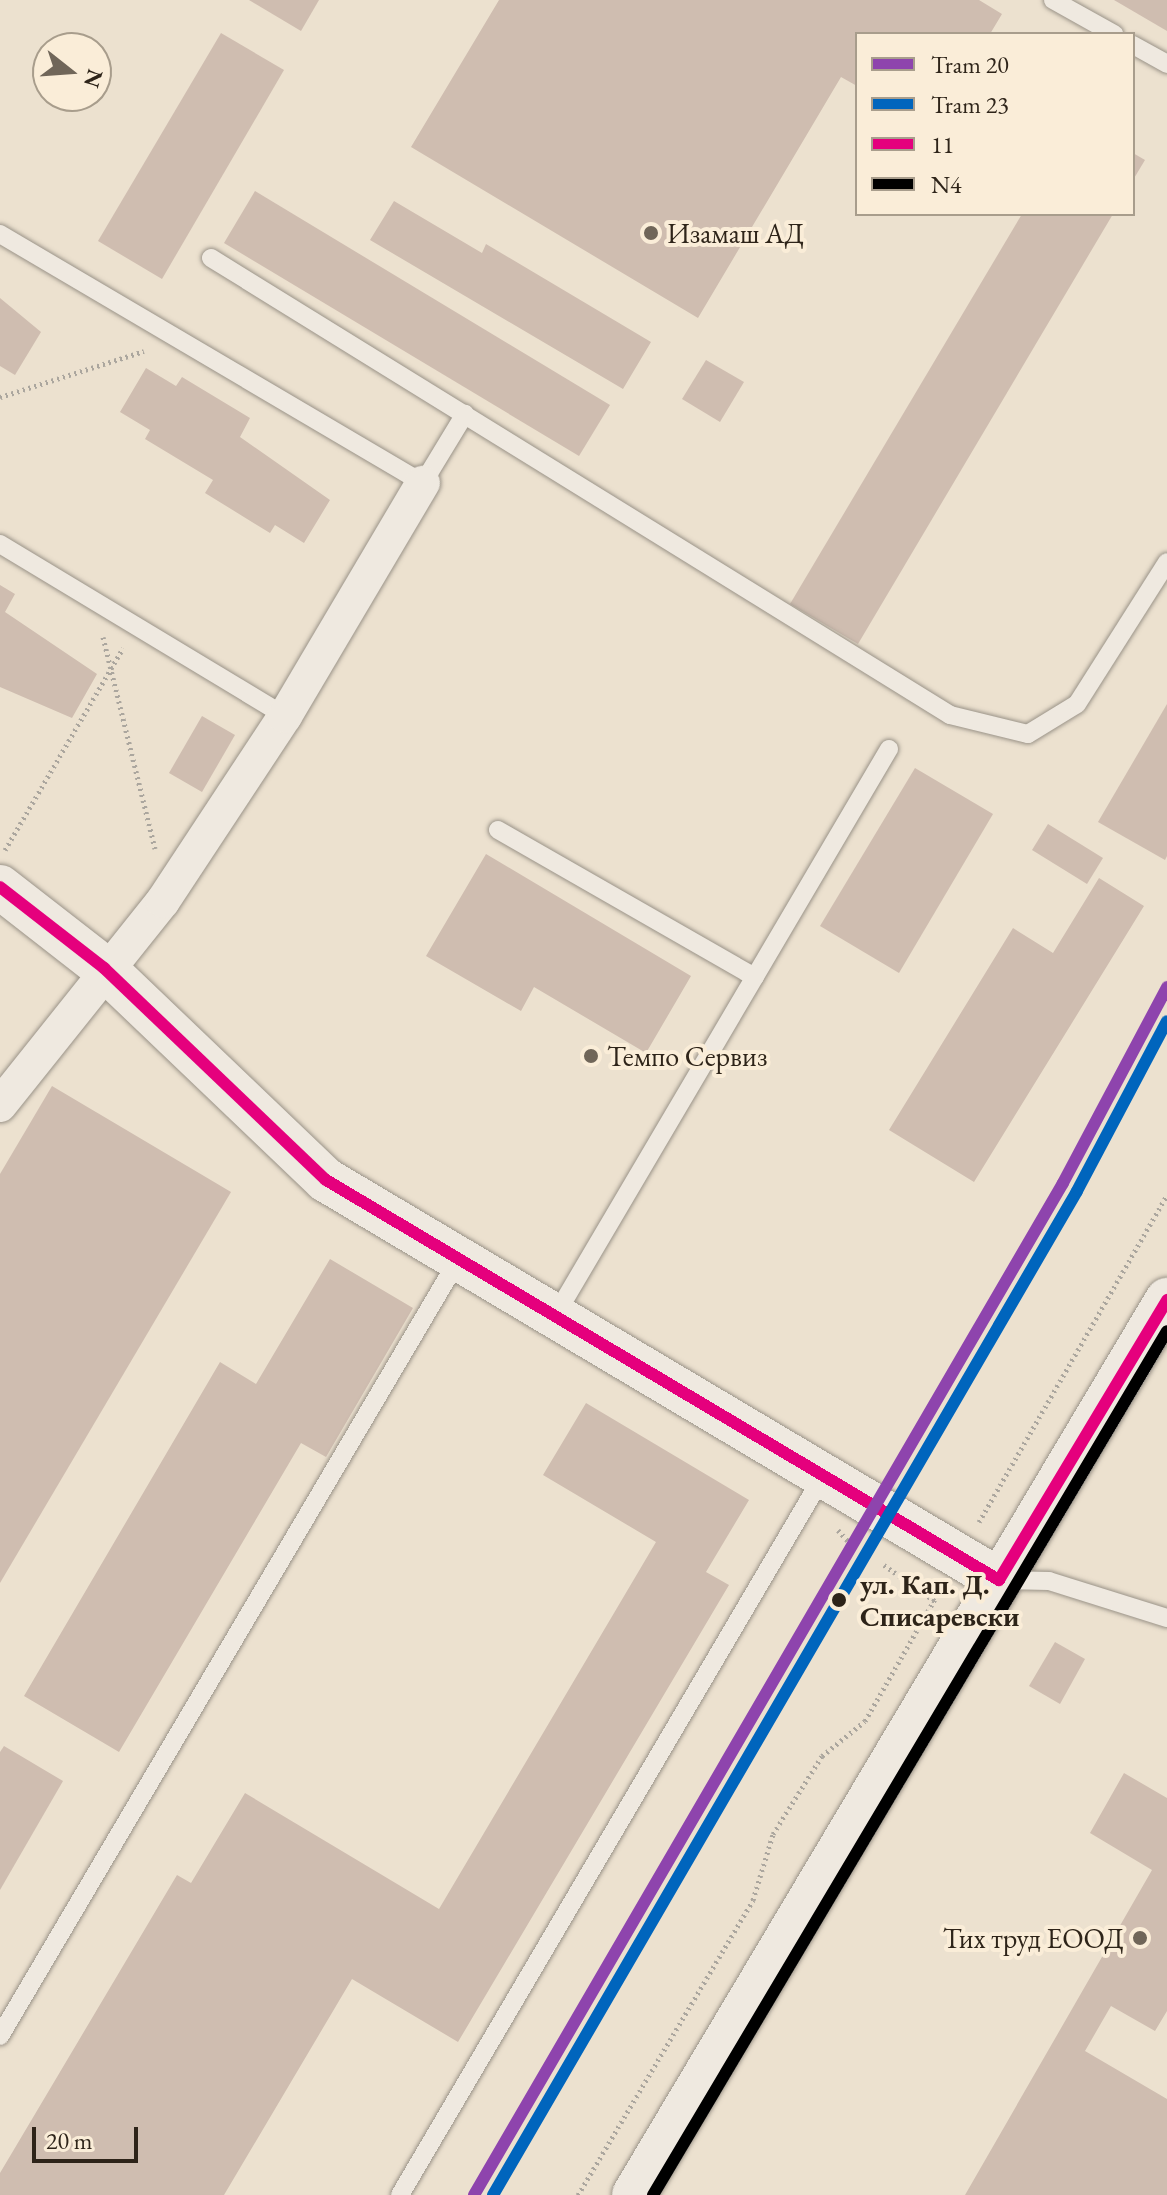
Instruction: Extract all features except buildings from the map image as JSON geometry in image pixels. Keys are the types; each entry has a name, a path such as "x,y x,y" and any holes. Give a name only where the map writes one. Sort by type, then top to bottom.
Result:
{"street":[{"path":"0,1105 104,968 163,901 285,716 423,483"},
{"path":"0,887 104,968 326,1180 999,1580"},
{"path":"634,2195 1167,1300"}],"lane":[{"path":"1053,0 1110,32"},
{"path":"1135,46 1167,64"},
{"path":"0,234 423,483 465,414"},
{"path":"211,258 950,715 1028,734 1077,704 1167,562"},
{"path":"0,544 285,716"},
{"path":"554,1318 889,749"},
{"path":"498,830 755,977"},
{"path":"0,2036 458,1260"},
{"path":"400,2195 823,1476"},
{"path":"999,1580 1049,1581 1167,1618"}],"path":[{"path":"0,397 179,339"},
{"path":"92,600 146,796 163,901"},
{"path":"0,858 136,626"},
{"path":"975,1529 1167,1195"},
{"path":"836,1536 848,1541"},
{"path":"884,1565 934,1601"},
{"path":"578,2195 753,1900 773,1834 822,1756 865,1721 942,1586"}],"tram line":[{"name":"20","path":"474,2195 1063,1183 1167,987"},
{"name":"23","path":"493,2195 1077,1191 1167,1021"}],"transit line":[{"name":"11","path":"0,887 104,968 326,1180 999,1580"},
{"name":"11","path":"999,1580 1167,1300"},
{"name":"N4","path":"653,2195 1167,1331"}],"place":[{"name":"Изамаш АД","path":"651,233"},
{"name":"Темпо Сервиз","path":"591,1056"},
{"name":"ул. Кап. Д. Списаревски","path":"839,1600"},
{"name":"Тих труд ЕООД","path":"1140,1938"}]}
